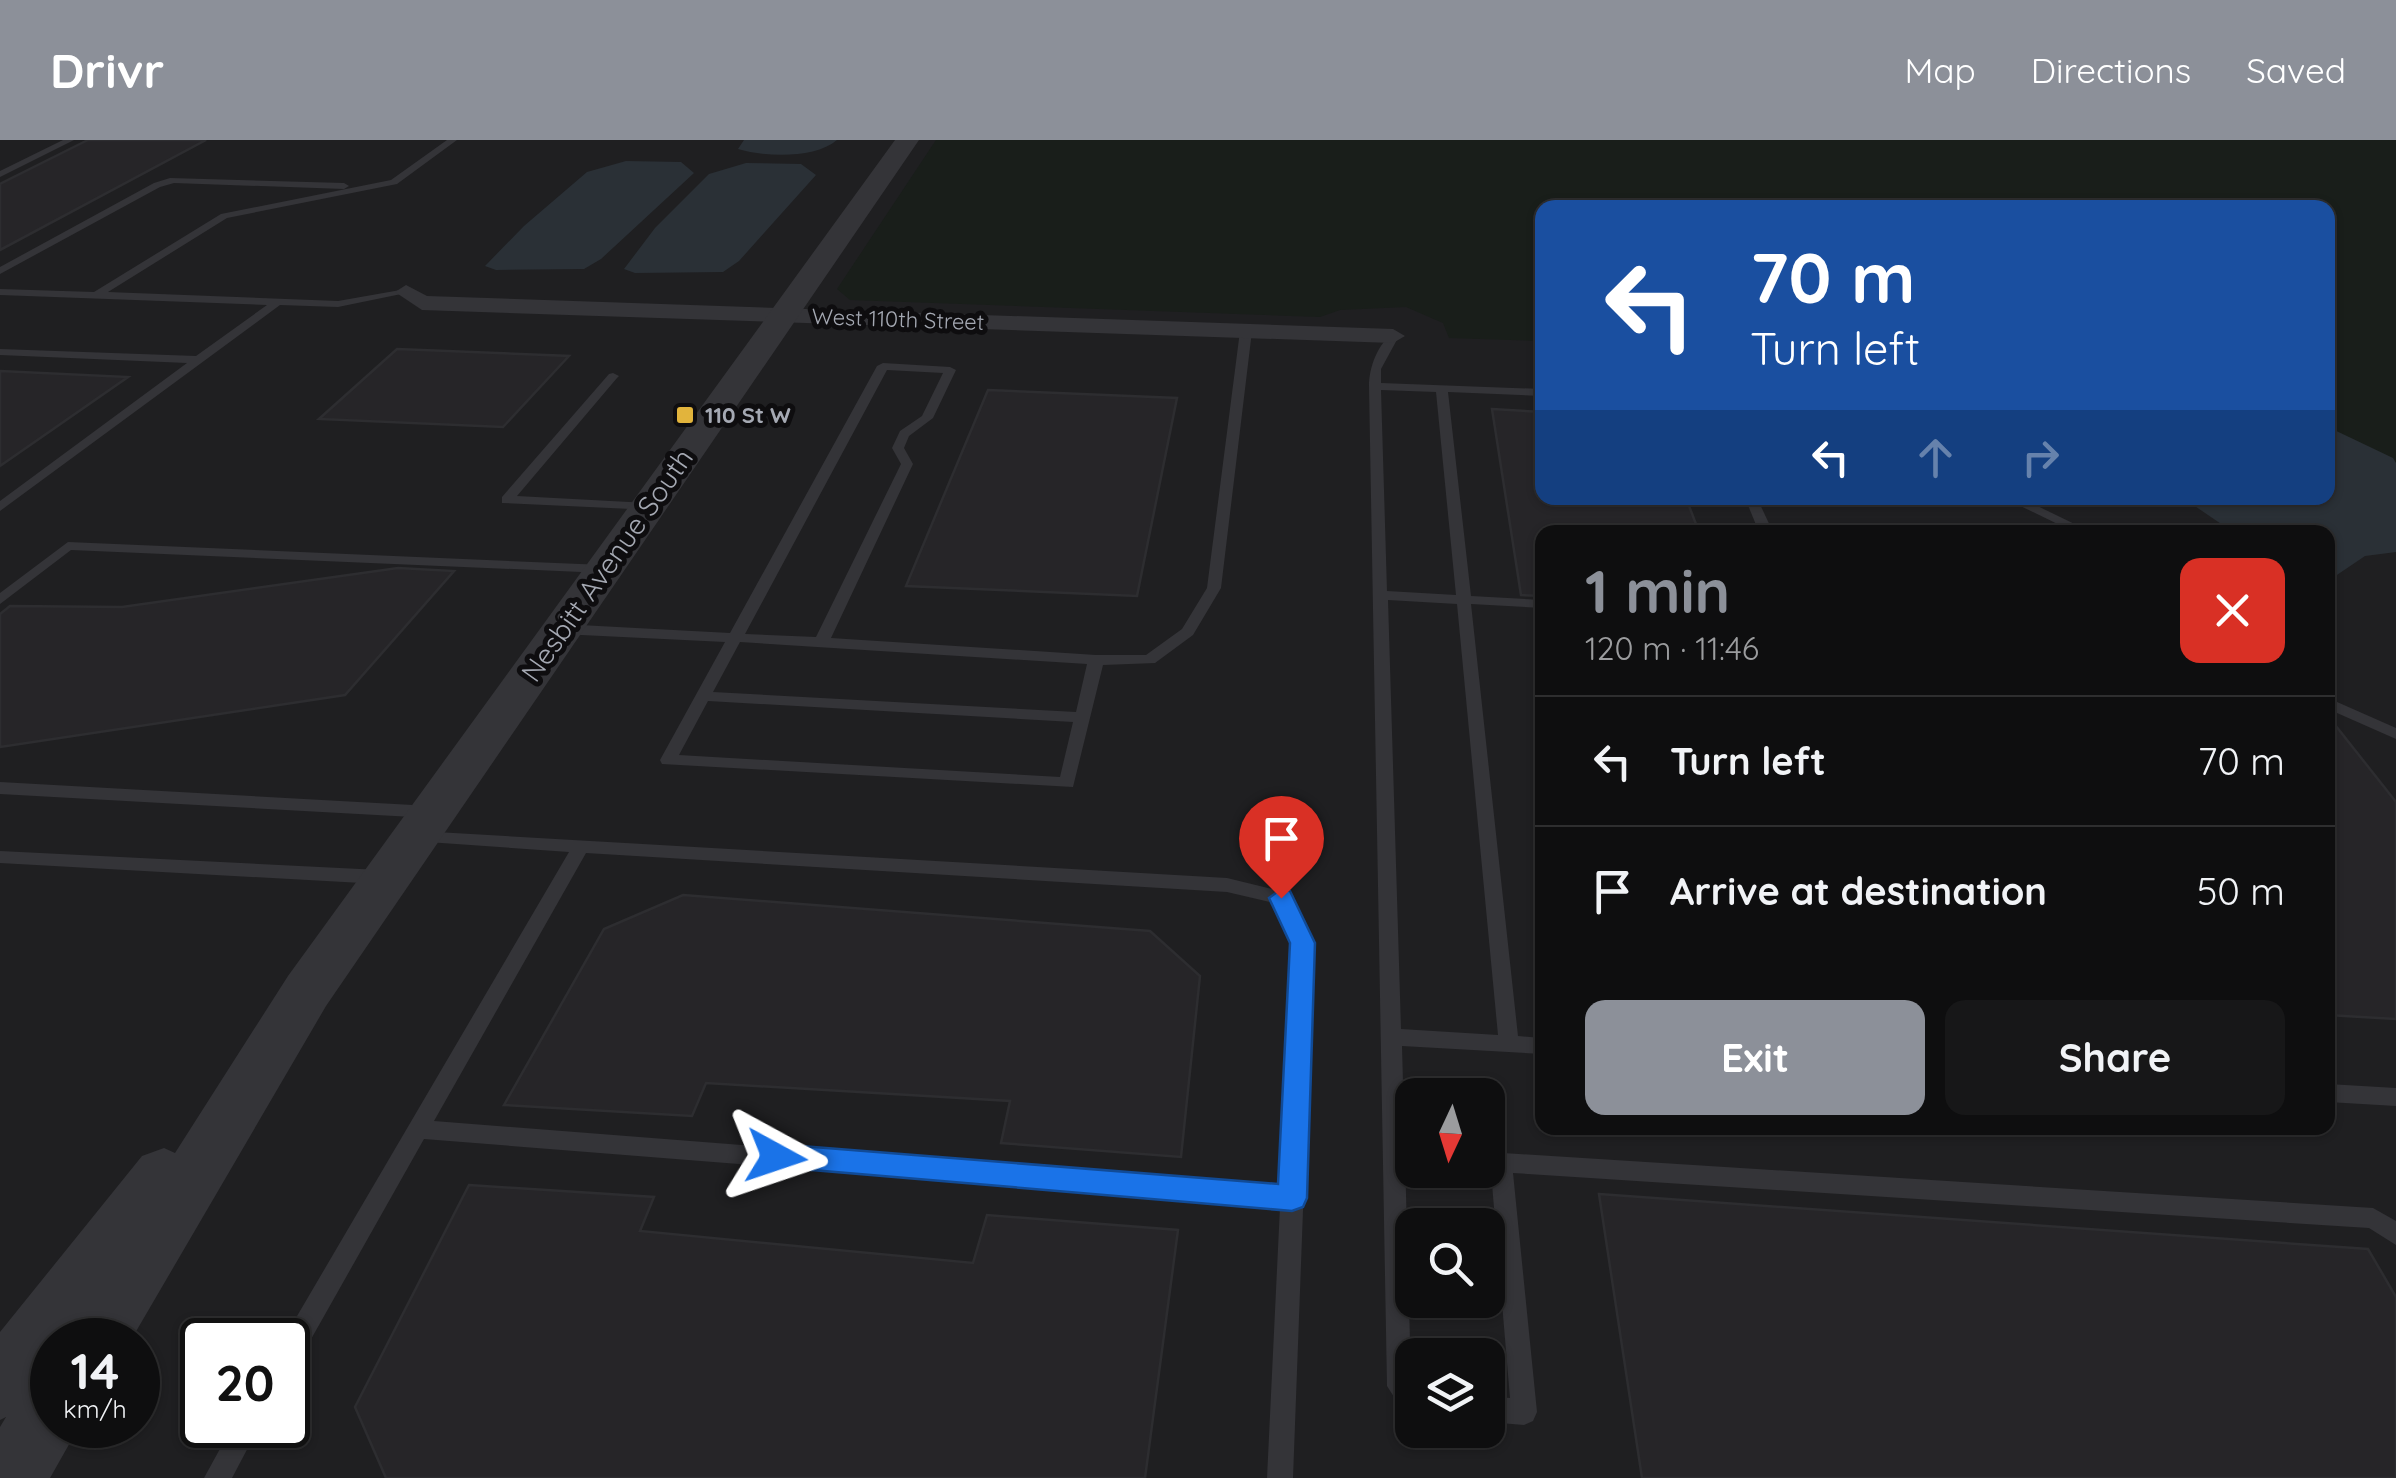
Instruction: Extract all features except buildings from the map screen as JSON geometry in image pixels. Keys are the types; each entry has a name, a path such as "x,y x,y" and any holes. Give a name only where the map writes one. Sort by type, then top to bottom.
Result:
{"street":[{"name":"Nesbitt Avenue South","path":"107,1318 308,991 907,140"},
{"name":"West 110th Street","path":"406,292 422,302 1392,336"},
{"name":"Nesbitt Avenue South","path":"0,1386 308,991"},
{"path":"9,1478 30,1444"}],"lane":[{"path":"0,174 70,140"},
{"path":"96,296 224,216 394,182 453,140"},
{"path":"0,272 157,185 173,180 374,186"},
{"path":"0,292 338,304 406,292"},
{"path":"0,507 277,302"},
{"path":"562,629 1150,660 1188,632 1214,588 1246,331"},
{"path":"1392,336 1375,369 1375,386 1396,1078"},
{"path":"0,352 199,360"},
{"path":"820,642 908,464 898,448 904,434 928,418 950,370 883,366 668,760 1067,782 1096,660"},
{"path":"613,376 507,500 648,507"},
{"path":"1375,386 1535,392"},
{"path":"1442,388 1509,1044"},
{"path":"2025,505 2069,525"},
{"path":"0,600 68,546 604,569"},
{"path":"1381,595 1535,603"},
{"path":"702,696 1082,716"},
{"path":"2335,706 2396,734"},
{"path":"0,788 423,824 581,847 1227,886 1281,898 1303,943 1280,1478"},
{"path":"309,1318 581,847"},
{"path":"0,857 386,878"},
{"path":"1392,1037 1535,1046"},
{"path":"2335,1093 2396,1097"},
{"path":"418,1128 1292,1198"},
{"path":"1505,1163 2373,1218 2396,1234"},
{"path":"1401,1338 1403,1188"},
{"path":"1497,1188 1524,1412 1505,1410"},
{"path":"217,1478 234,1448"}],"shaded area":[{"path":"0,140 2396,140 2396,1478 0,1478"},
{"path":"744,140 837,140 816,151 775,155 738,149"},
{"path":"936,140 2396,140 2396,535 2335,502 2335,200 1535,200 1535,341 1449,338 1443,323 1406,307 1340,310 1320,317 850,300 837,289"},
{"path":"626,161 681,162 694,173 601,259 584,269 496,270 485,266 587,172"},
{"path":"746,163 801,164 816,175 739,261 723,272 635,273 624,269 655,228 709,174"},
{"path":"2335,430 2396,463 2396,552 2365,556 2335,576 2335,525 2223,525 2193,505 2335,505"}],"place":[{"name":"110 St W","path":"685,415"}],"route":[{"path":"776,1157 1292,1198 1303,943 1281,898"}]}
